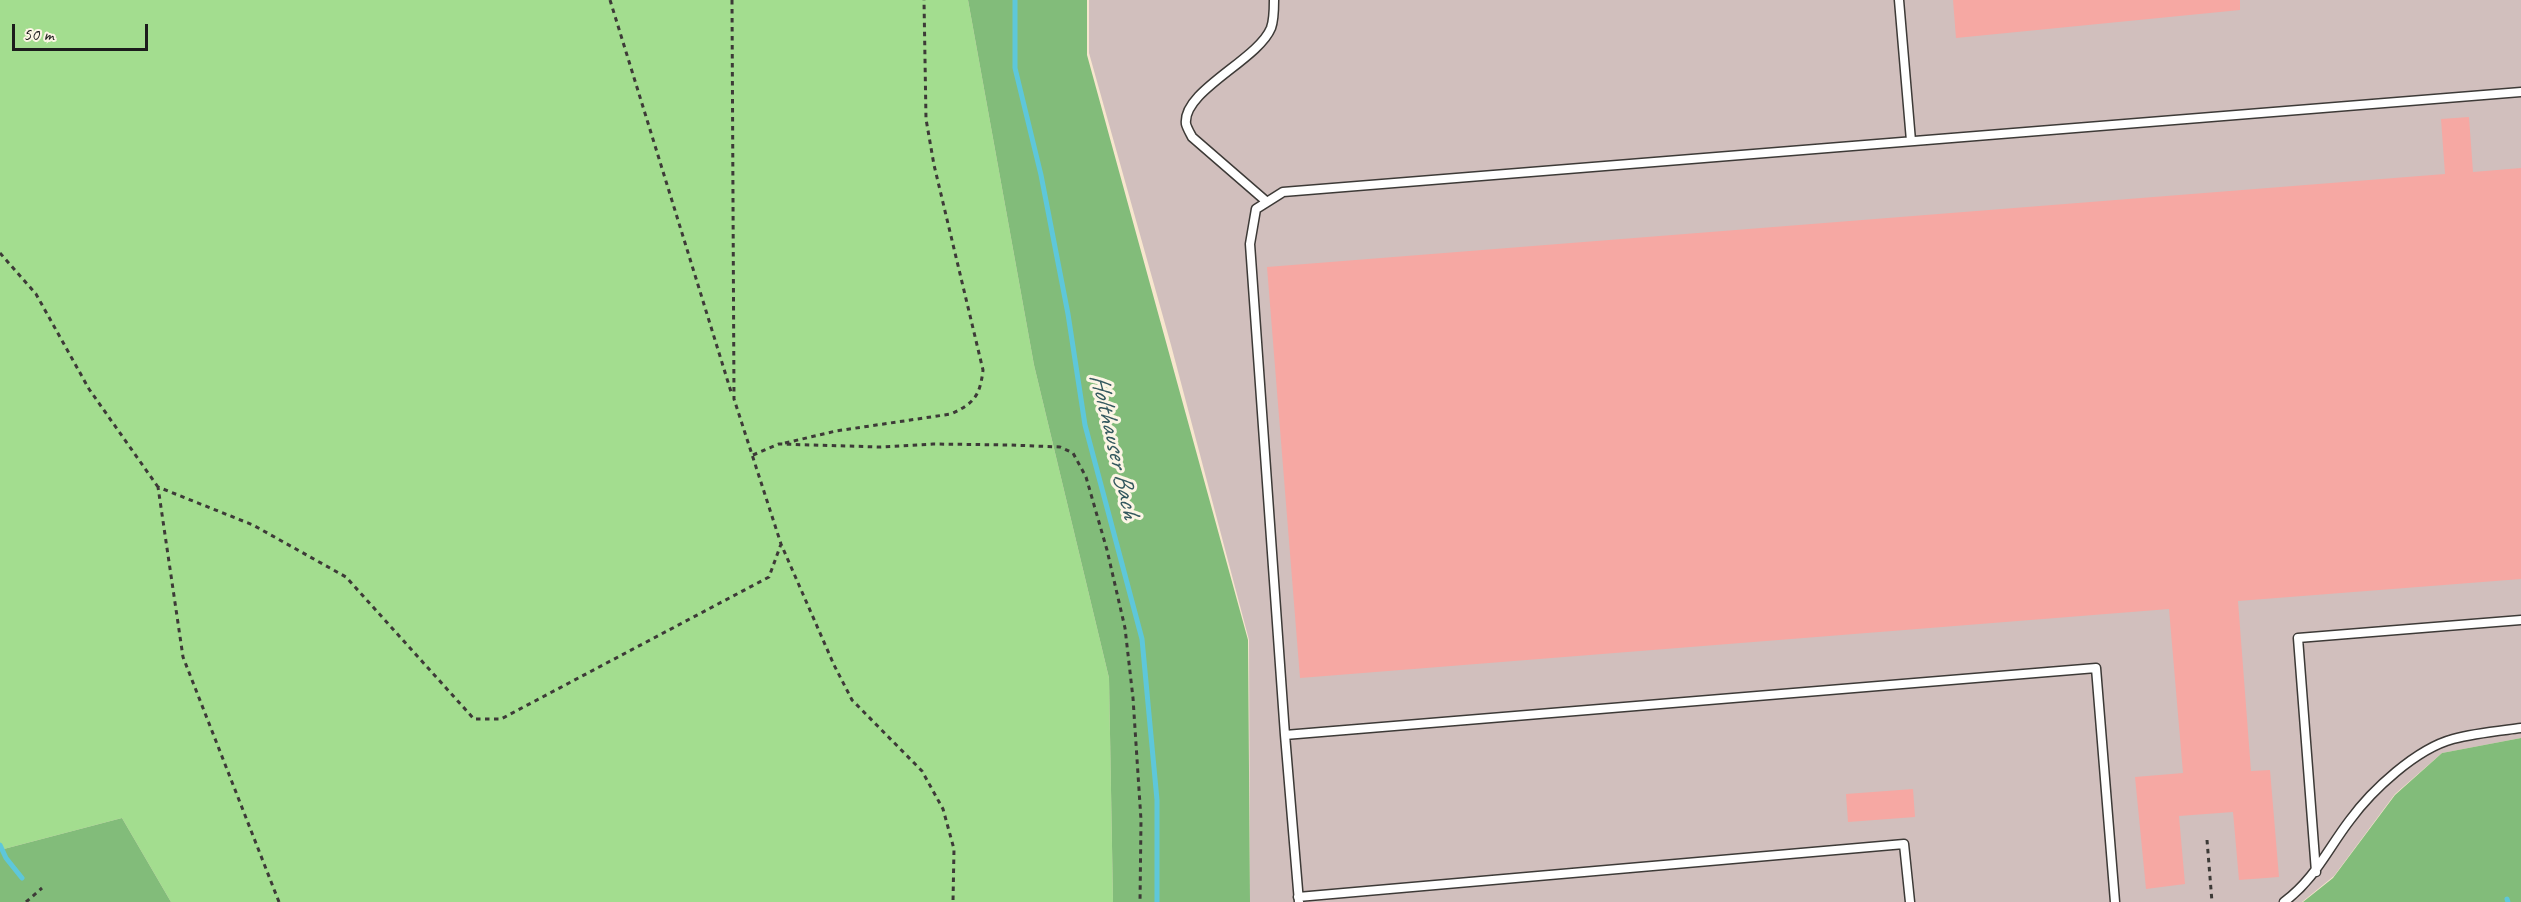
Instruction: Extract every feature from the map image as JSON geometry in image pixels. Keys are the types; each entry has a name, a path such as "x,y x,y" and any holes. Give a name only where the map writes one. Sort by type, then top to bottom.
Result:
{"lane":[{"path":"1267,202 1192,137 1186,123 1189,109 1197,98 1257,48 1271,28 1274,0"},
{"path":"1899,0 1911,141"},
{"path":"1910,902 1904,844 1299,899 1250,244 1256,209 1283,192 2521,92"},
{"path":"2316,872 2298,638 2521,620"},
{"path":"1286,735 2096,668 2115,902"},
{"path":"2284,902 2316,872 2350,820 2378,789 2420,754 2451,740 2483,732 2521,728"}],"path":[{"path":"610,0 734,399 782,544 834,665 852,699 922,771 943,809 954,849 953,902"},
{"path":"732,0 734,399"},
{"path":"753,454 779,444 836,430 951,414 967,406 980,391 983,369 934,165 926,119 924,0"},
{"path":"0,253 36,294 89,389 158,487 183,657 279,902"},
{"path":"779,444 880,447 1011,444 1060,447 1073,453 1086,477 1107,550 1125,628 1133,698 1141,820 1140,902"},
{"path":"158,487 254,525 346,577 474,719 501,719 769,577 782,544"},
{"path":"2207,840 2212,902"},
{"path":"26,902 42,888"}],"shaded area":[{"path":"1089,0 2521,0 2521,738 2442,753 2395,794 2334,876 2302,902 1250,902 1249,640 1171,345 1089,53"}],"green space":[{"path":"0,0 968,0 1034,365 1109,678 1113,902 171,902 122,818 0,850"},
{"path":"968,0 1087,0 1087,55 1248,640 1250,902 1113,902 1109,678 1034,365"},
{"path":"2521,738 2521,902 2303,902 2333,878 2395,795 2442,753"},
{"path":"122,818 171,902 0,902 0,850"}],"building":[{"path":"1953,0 2240,0 2240,10 1956,38"},
{"path":"2469,117 2473,172 2521,168 2521,579 2238,601 2251,771 2270,770 2279,877 2239,880 2233,812 2179,816 2185,884 2146,889 2135,777 2183,773 2169,609 1300,678 1267,267 2445,174 2441,119"},
{"path":"1913,789 1915,817 1848,822 1846,794"}],"waterway":[{"name":"Holthauser Bach","path":"1015,0 1015,68 1041,175 1068,314 1085,425 1142,639 1157,800 1157,902"},
{"path":"0,845 6,858 22,878"}]}
